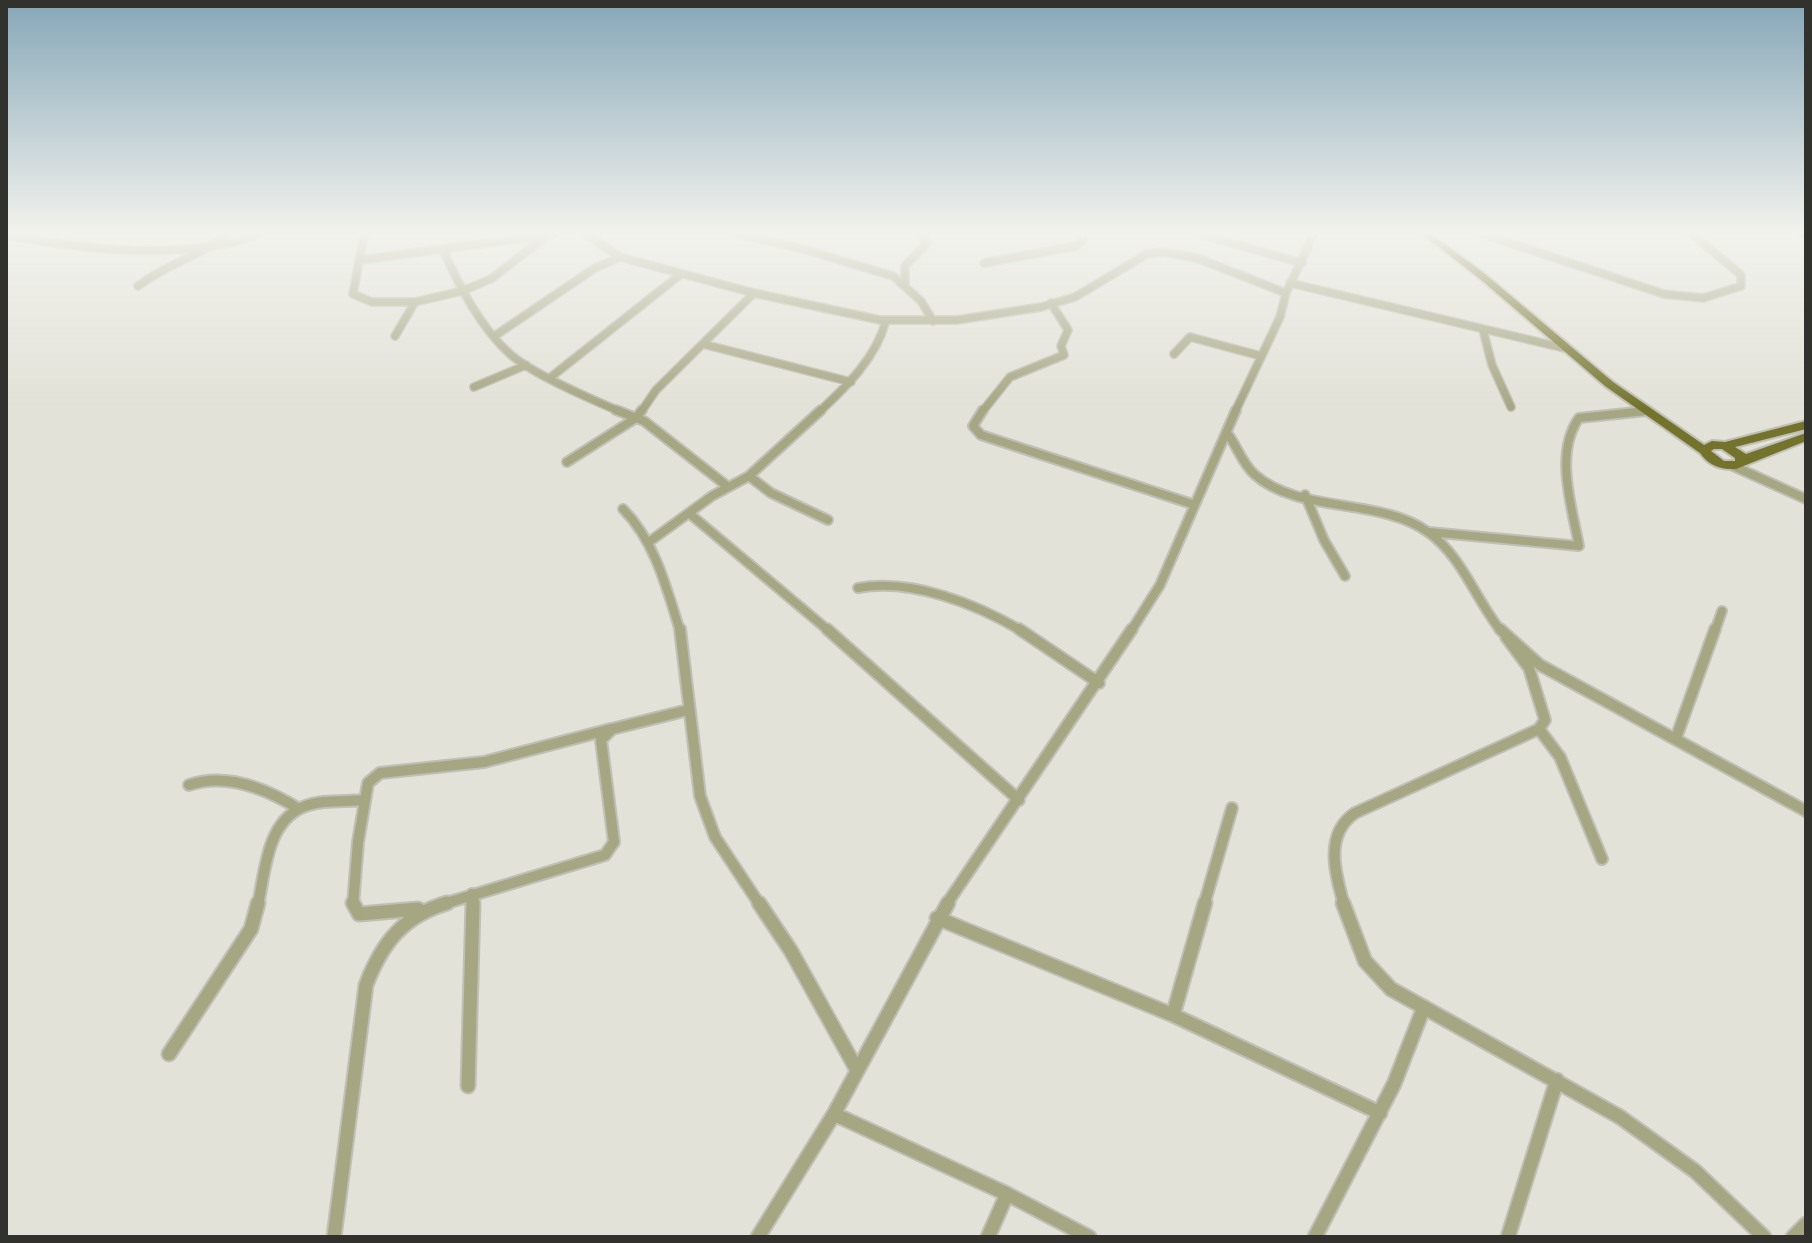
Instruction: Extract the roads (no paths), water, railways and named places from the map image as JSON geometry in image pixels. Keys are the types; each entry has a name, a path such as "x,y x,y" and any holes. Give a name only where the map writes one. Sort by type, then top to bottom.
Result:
{"main road":[{"path":"1500,292 1564,348 1646,411 1714,447 1737,452 1738,462"},
{"path":"1506,292 1653,407 1714,447 1806,425"},
{"path":"1714,447 1713,460 1738,462 1806,437"}],"street":[{"path":"353,292 372,302 415,302 458,292"},
{"path":"463,292 511,355 584,396 636,418 662,433 727,486"},
{"path":"496,335 560,292"},
{"path":"551,377 658,292"},
{"path":"750,292 844,314 886,320 933,321 970,319 1051,303 1083,292"},
{"path":"912,292 929,311 933,321"},
{"path":"758,1237 834,1114 937,918 1099,683 1160,585 1192,504 1280,317 1287,292"},
{"path":"1309,292 1427,314 1564,348"},
{"path":"1658,292 1703,298 1722,292"},
{"path":"567,462 636,418 645,402 754,293"},
{"path":"395,336 415,302"},
{"path":"1051,303 1068,330 1061,346 1064,355 1046,365 1016,372 994,393 973,426 981,435 1192,504"},
{"path":"649,542 727,486 749,476 851,382 883,332 886,320"},
{"path":"1483,330 1492,365 1511,407"},
{"path":"1174,354 1190,337 1261,356"},
{"path":"703,344 851,382"},
{"path":"474,387 526,365"},
{"path":"1227,433 1235,442 1244,464 1258,477 1305,495 1386,514 1429,532 1579,546 1565,465 1573,422 1579,418 1646,411"},
{"path":"1738,462 1806,499"},
{"path":"749,476 771,493 828,520"},
{"path":"1305,495 1324,540 1345,576"},
{"path":"623,509 639,525 649,542 680,630 700,796 715,837 791,951 857,1070"},
{"path":"690,514 770,579 1019,800"},
{"path":"1429,532 1450,554 1506,637 1534,666 1676,738 1806,811"},
{"path":"858,588 878,585 902,587 960,599 1028,633 1099,683"},
{"path":"1676,738 1722,611"},
{"path":"1534,666 1545,720 1539,729 1355,813 1340,824 1333,847 1338,877 1358,947 1378,979 1395,992 1620,1117 1695,1171 1764,1237"},
{"path":"425,909 359,914 353,907 358,842 368,783 380,773 484,762 688,710"},
{"path":"334,1237 366,985 376,956 407,918 425,909 595,860 611,849 614,842 601,740 612,729"},
{"path":"1539,729 1560,757 1602,859"},
{"path":"189,785 201,778 230,779 280,796 299,809"},
{"path":"169,1054 251,929 258,911 273,840 282,822 299,809 365,800"},
{"path":"1173,1015 1232,808"},
{"path":"468,1086 474,924 472,894"},
{"path":"937,918 1173,1015 1380,1113"},
{"path":"1315,1237 1380,1113 1424,1007"},
{"path":"1508,1237 1557,1080"},
{"path":"834,1114 1007,1194 1089,1237"},
{"path":"988,1237 1007,1194"},
{"path":"1793,1237 1806,1224"}]}
